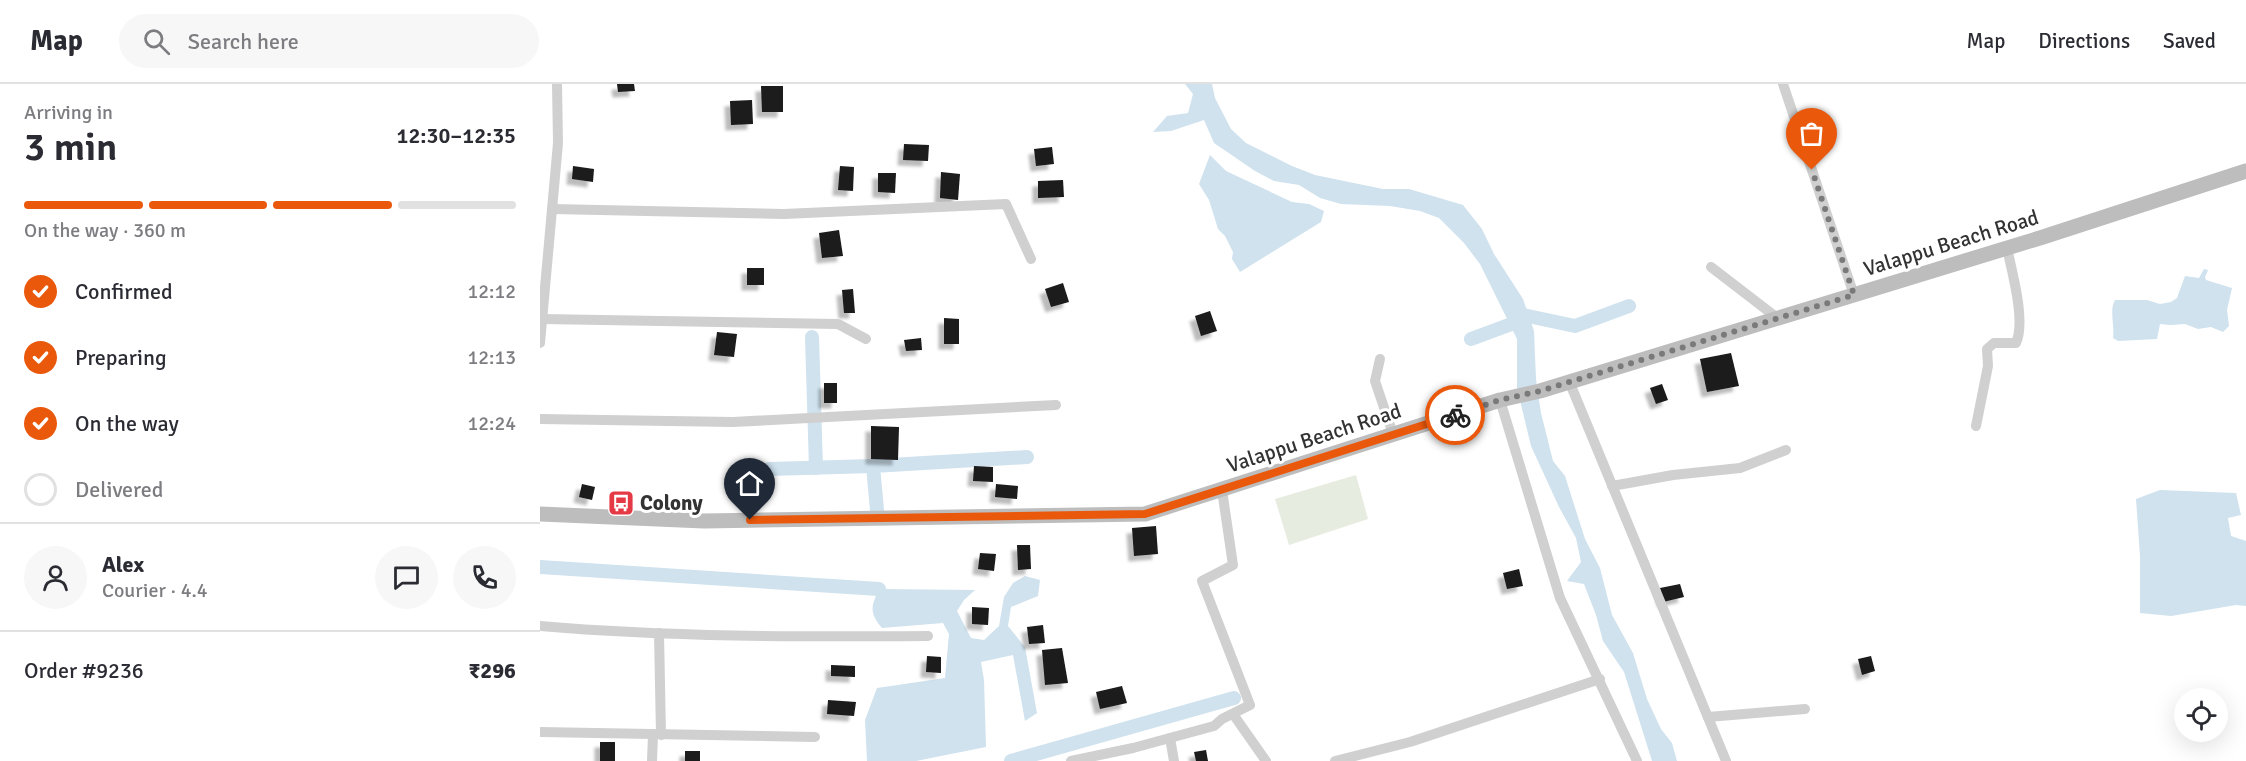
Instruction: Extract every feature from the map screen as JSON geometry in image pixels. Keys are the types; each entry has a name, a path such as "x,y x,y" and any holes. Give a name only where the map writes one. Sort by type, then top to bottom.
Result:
{"main road":[{"name":"Valappu Beach Road","path":"540,514 704,521 1145,514 1500,400 1540,391 1854,295 2246,171"}],"street":[{"path":"540,343 558,143 557,84"},
{"path":"1783,84 1854,295"},
{"path":"552,209 784,214 1006,204 1031,259"},
{"path":"1976,426 1988,366 1988,349 1994,343 2016,343 2018,338 2019,320 2007,248"},
{"path":"1711,267 1776,317"},
{"path":"542,319 838,324 866,339"},
{"path":"1380,359 1375,381 1393,434"},
{"path":"1569,381 1726,761"},
{"path":"1500,400 1560,598 1637,761"},
{"path":"540,419 733,422 1056,405"},
{"path":"1612,486 1674,475 1740,468 1786,450"},
{"path":"1071,761 1214,726 1250,705 1202,581 1233,565 1222,489"},
{"path":"540,626 659,633 814,637 928,636"},
{"path":"652,761 657,735 659,633"},
{"path":"1335,761 1410,741 1599,679"},
{"path":"1708,717 1805,709"},
{"path":"1233,714 1266,761"},
{"path":"540,732 815,737"},
{"path":"1170,738 1174,761"}],"shaded area":[{"path":"1356,475 1368,519 1289,545 1275,499"}],"water":[{"path":"1185,84 1212,84 1215,98 1231,129 1246,143 1292,166 1315,175 1383,189 1409,189 1463,205 1482,229 1494,254 1523,299 1534,331 1536,379 1541,413 1553,461 1565,476 1585,539 1600,568 1612,615 1633,653 1647,699 1661,729 1672,743 1677,761 1652,761 1624,672 1603,641 1584,584 1567,581 1581,562 1576,538 1531,446 1517,388 1517,339 1480,264 1464,243 1439,218 1420,211 1390,206 1341,204 1320,198 1299,185 1274,181 1214,143 1204,120 1171,131 1153,132 1167,116 1188,113 1193,94"},
{"path":"1210,155 1226,171 1292,202 1309,204 1324,211 1321,222 1240,272 1232,259 1233,252 1225,236 1218,229 1209,200 1199,184"},
{"path":"2204,269 2208,270 2206,280 2232,288 2227,310 2229,326 2223,332 2211,327 2198,329 2185,324 2160,324 2157,339 2118,341 2113,338 2112,308 2115,300 2147,300 2160,304 2171,302 2177,298 2185,276 2199,278"},
{"path":"2160,490 2236,493 2241,515 2228,518 2231,536 2246,541 2246,606 2236,605 2171,616 2140,613 2140,556 2136,499"},
{"path":"1025,576 1040,580 1038,596 1011,607 1008,626 1025,647 1037,713 1025,721 1013,655 981,662 984,680 986,747 916,761 867,761 865,720 877,688 945,678 949,634 943,623 882,628 873,614 874,600 879,589 975,590 964,600 957,611 971,638 984,640 999,626 1004,597 1013,583"}],"building":[{"path":"617,84 634,84 635,91 618,92"},
{"path":"761,86 783,86 783,112 762,112"},
{"path":"752,100 753,124 731,125 730,101"},
{"path":"904,144 929,145 928,161 903,160"},
{"path":"1052,147 1054,164 1036,166 1034,149"},
{"path":"573,166 594,169 593,182 572,179"},
{"path":"840,166 854,167 853,191 838,190"},
{"path":"941,172 960,174 958,200 940,198"},
{"path":"878,173 896,173 895,193 878,192"},
{"path":"1063,180 1064,197 1038,198 1038,181"},
{"path":"839,230 843,256 822,258 819,233"},
{"path":"747,268 764,268 764,285 747,285"},
{"path":"1063,283 1069,302 1051,307 1045,289"},
{"path":"853,289 855,313 844,313 842,290"},
{"path":"1210,311 1217,331 1201,336 1195,316"},
{"path":"944,318 959,319 959,344 944,344"},
{"path":"717,332 737,334 734,357 714,355"},
{"path":"921,338 922,350 906,351 904,340"},
{"path":"1731,353 1739,386 1707,392 1700,359"},
{"path":"824,383 837,383 837,403 824,403"},
{"path":"1662,384 1668,400 1656,404 1650,388"},
{"path":"871,426 899,427 898,460 871,459"},
{"path":"974,466 993,467 993,482 973,481"},
{"path":"582,484 595,487 592,500 579,497"},
{"path":"996,484 1018,486 1017,499 995,497"},
{"path":"1156,526 1158,554 1134,556 1132,528"},
{"path":"1017,545 1030,545 1031,569 1018,570"},
{"path":"980,553 996,554 994,571 978,569"},
{"path":"1519,569 1523,586 1507,589 1503,573"},
{"path":"1680,584 1684,597 1663,602 1660,588"},
{"path":"972,607 989,608 988,625 972,624"},
{"path":"1043,625 1045,643 1029,644 1027,627"},
{"path":"1062,648 1068,683 1045,685 1042,650"},
{"path":"927,656 941,657 941,673 926,672"},
{"path":"1871,656 1875,671 1862,675 1858,659"},
{"path":"831,665 855,666 855,677 831,676"},
{"path":"1122,686 1127,703 1100,709 1096,692"},
{"path":"828,700 856,702 854,716 827,714"},
{"path":"600,742 615,742 615,761 600,761"},
{"path":"1206,750 1208,761 1196,761 1194,752"},
{"path":"685,751 700,751 700,761 685,761"}],"waterway":[{"path":"1515,305 1523,315 1575,326 1629,306"},
{"path":"1471,339 1525,319"},
{"path":"812,337 816,468"},
{"path":"877,510 873,466 1027,457"},
{"path":"769,469 873,466"},
{"path":"540,567 879,589"},
{"path":"1011,761 1234,698"}],"way so far":[{"path":"1455,415 1854,295 1812,170"}],"place":[{"name":"Colony","path":"621,503"}],"route":[{"path":"750,520 1145,514 1455,415"}]}
